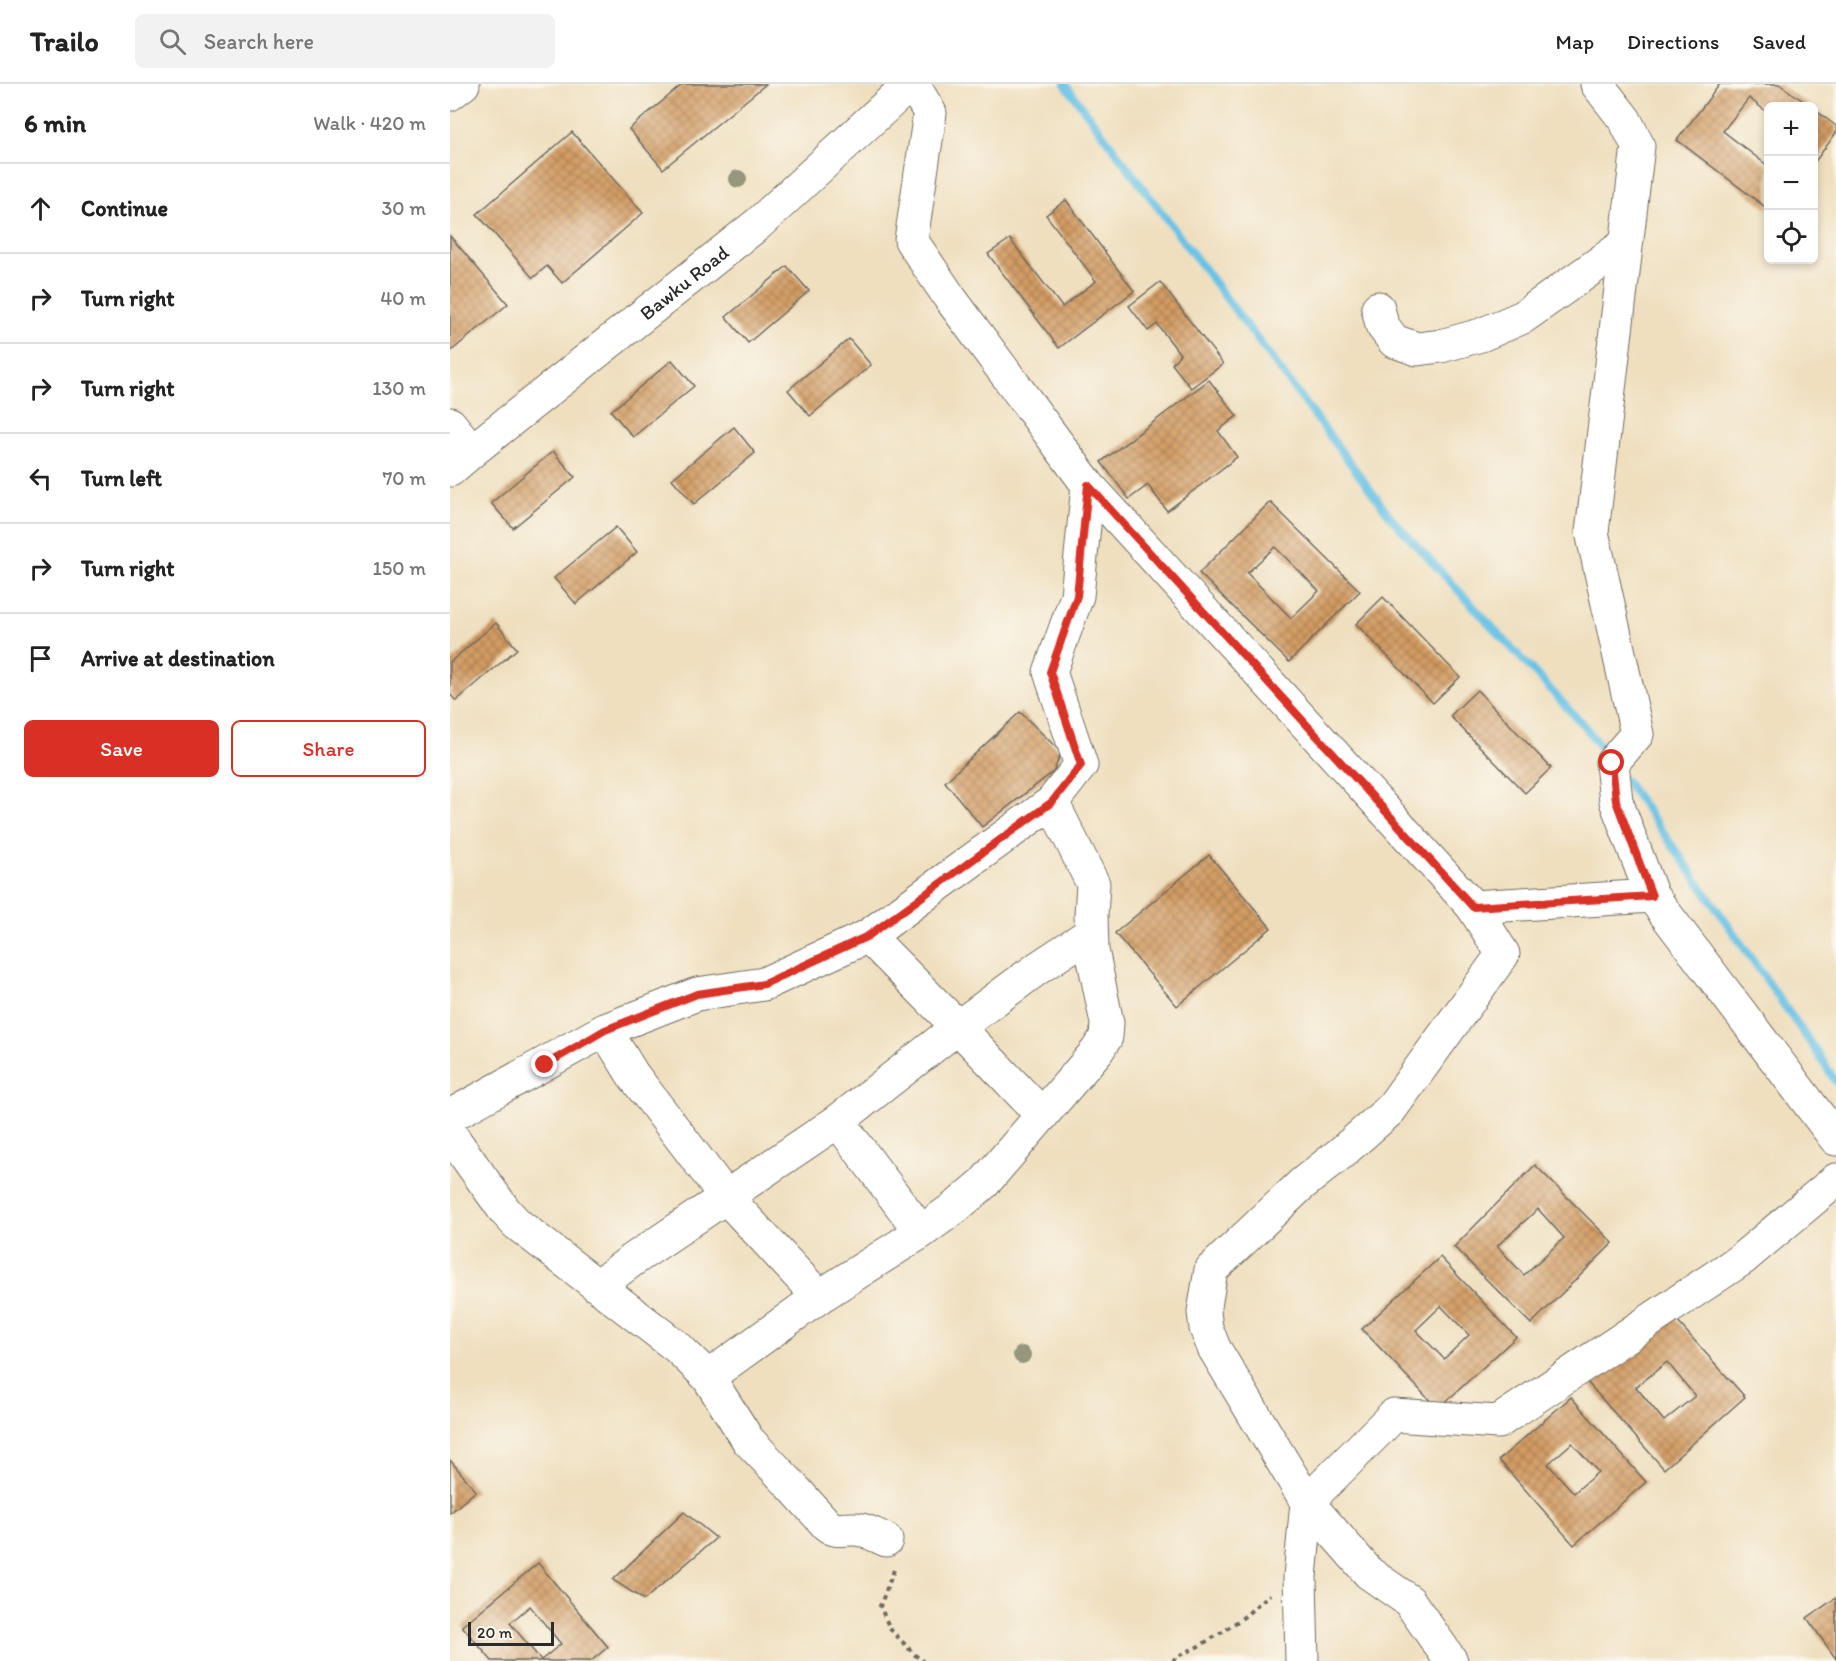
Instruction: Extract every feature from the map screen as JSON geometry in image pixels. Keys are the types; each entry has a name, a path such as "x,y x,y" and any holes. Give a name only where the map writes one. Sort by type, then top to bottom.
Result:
{"main road":[{"path":"450,94 463,84"},
{"path":"911,84 930,113 911,240 950,298 1088,485 1473,907 1503,954 1390,1110 1341,1154 1302,1184 1211,1270 1204,1312 1209,1337 1307,1502 1369,1572 1409,1601 1450,1661"},
{"name":"Bawku Road","path":"461,461 758,224 911,84"},
{"path":"1597,84 1625,120 1638,146 1592,532 1637,734 1612,763 1616,801 1652,896 1836,1139"},
{"path":"1378,308 1382,325 1394,341 1417,349 1441,346 1481,335 1523,317 1626,244"},
{"path":"450,424 461,461"},
{"path":"450,1116 605,1030 697,994 764,984 868,936 1052,802 1081,765 1050,672 1077,596 1088,485"},
{"path":"708,1377 819,1297 921,1232 984,1183 1097,1051 1106,1037 1107,1023 1092,950 1093,884 1052,802"},
{"path":"1473,907 1652,896"},
{"path":"598,1286 631,1261 838,1121 958,1027 1038,968 1091,933"},
{"path":"868,936 1042,1115"},
{"path":"605,1030 633,1075 726,1197 819,1297"},
{"path":"838,1121 921,1232"},
{"path":"450,1134 505,1211 518,1224 677,1347 708,1377 748,1440 826,1525 837,1530 866,1531 886,1540"},
{"path":"1302,1661 1299,1576 1307,1502 1394,1415 1498,1422 1742,1259 1836,1180"}],"path":[{"path":"886,1540 897,1556 880,1606 890,1629 923,1661"},
{"path":"1173,1661 1176,1657 1199,1647 1224,1631 1245,1616 1265,1597 1299,1576"}],"building":[{"path":"683,84 766,84 663,169 629,129"},
{"path":"1720,84 1779,84 1804,102 1764,102 1764,110 1749,98 1723,131 1764,163 1764,206 1677,140"},
{"path":"1818,112 1836,126 1836,133 1818,158"},
{"path":"572,132 643,213 562,283 547,266 533,278 477,214"},
{"path":"1066,200 1134,291 1059,348 988,254 1010,239 1062,307 1096,281 1046,215"},
{"path":"450,236 508,304 450,352"},
{"path":"787,266 809,291 748,343 726,317"},
{"path":"1160,282 1223,364 1191,388 1172,364 1180,354 1157,324 1148,331 1129,306"},
{"path":"849,339 871,365 810,416 788,390"},
{"path":"672,360 694,386 633,437 611,411"},
{"path":"1209,380 1237,416 1218,431 1237,457 1167,511 1148,485 1129,499 1101,462"},
{"path":"734,427 755,453 694,504 672,479"},
{"path":"553,451 575,477 513,528 491,503"},
{"path":"1270,502 1360,591 1289,662 1199,573","holes":["1275,547 1319,591 1291,618 1247,573"]},
{"path":"616,527 637,552 576,604 554,578"},
{"path":"1383,597 1460,677 1433,703 1356,624"},
{"path":"496,623 517,649 456,701 450,694 450,662"},
{"path":"1477,690 1551,768 1525,793 1450,716"},
{"path":"1020,712 1061,752 1054,771 982,827 945,782"},
{"path":"1209,855 1271,928 1177,1006 1115,933"},
{"path":"1535,1165 1613,1243 1531,1324 1454,1247","holes":["1538,1209 1564,1238 1524,1275 1497,1246"]},
{"path":"1440,1257 1516,1337 1438,1409 1362,1329","holes":["1441,1306 1469,1335 1444,1359 1416,1330"]},
{"path":"1668,1311 1745,1397 1664,1469 1587,1382","holes":["1667,1362 1695,1396 1664,1421 1636,1387"]},
{"path":"1571,1397 1646,1482 1574,1545 1499,1460","holes":["1572,1443 1598,1472 1574,1493 1548,1464"]},
{"path":"450,1460 476,1491 450,1513"},
{"path":"684,1512 716,1538 644,1600 613,1580"},
{"path":"538,1563 608,1647 591,1661 492,1661 462,1626","holes":["530,1606 561,1644 541,1660 510,1623"]},
{"path":"1836,1598 1836,1659 1807,1618"}],"waterway":[{"path":"1065,84 1393,520 1586,728 1608,758"},
{"path":"1625,780 1836,1082"}],"route":[{"path":"545,1065 605,1030 697,994 764,984 868,936 1052,802 1081,765 1050,672 1077,596 1088,485 1473,907 1652,896 1616,801 1612,763"}]}
